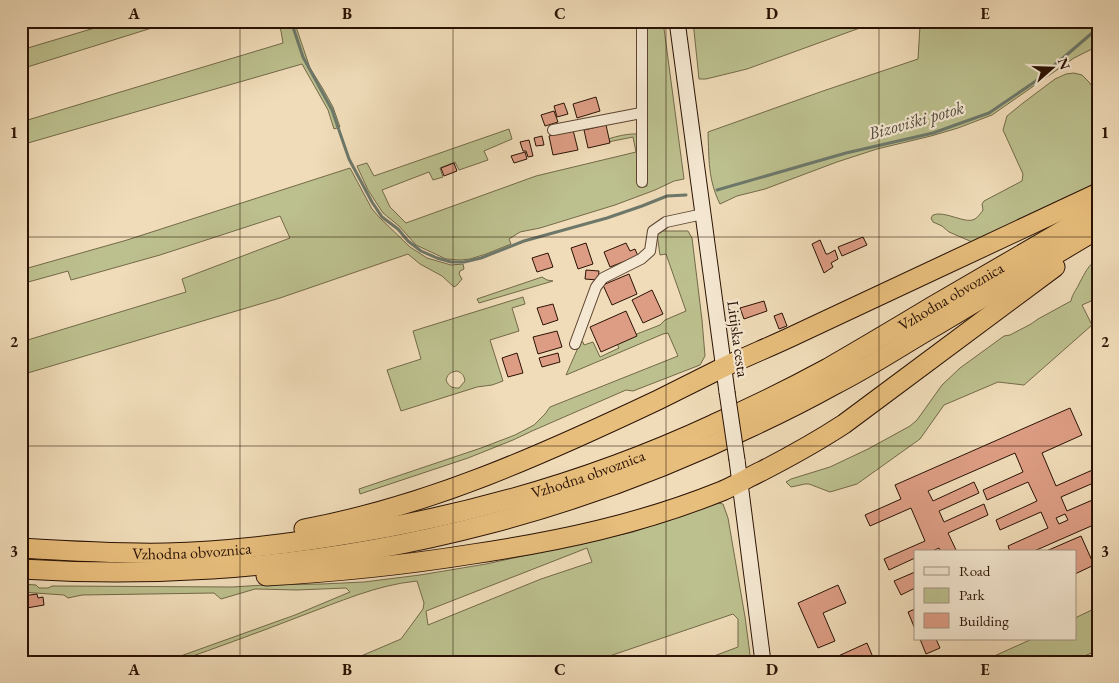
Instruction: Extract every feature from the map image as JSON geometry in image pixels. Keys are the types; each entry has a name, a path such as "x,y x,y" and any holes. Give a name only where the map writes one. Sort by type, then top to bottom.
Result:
{"highway":[{"path":"1098,193 724,367 658,400 523,462 476,481 427,498 327,525 276,534 197,543 167,562 194,580 399,565 558,540 628,524 668,511 722,491 787,459 844,424 1062,262 1098,241"},
{"name":"Vzhodna obvoznica","path":"21,569 116,572 226,550 330,538 423,520 482,506 582,476 631,459 711,426 826,369 1098,210"},
{"name":"Vzhodna obvoznica","path":"21,548 80,551 167,562 238,567 290,562 394,545 497,521 547,507 622,482 751,427 836,384 1098,229"}],"main road":[{"name":"Litijska cesta","path":"677,21 763,662"}],"street":[{"path":"642,21 642,182"},
{"path":"553,130 641,113"},
{"path":"575,344 596,287 603,278 640,260 650,251 653,231 666,222 703,214"}],"green space":[{"path":"118,21 174,21 21,69 21,50"},
{"path":"277,21 294,21 310,68 333,107 340,127 334,129 328,110 302,64 21,145 21,122 283,43"},
{"path":"646,21 663,21 684,179 674,181 615,205 540,228 520,232 509,239 511,244 470,259 446,259 416,245 399,226 383,213 368,190 357,166 367,163 374,176 509,129 512,139 484,151 488,160 459,170 455,162 440,168 443,177 433,180 429,172 382,190 390,207 406,223 536,176 636,152 633,137 593,145 627,134 639,134 639,187 647,186"},
{"path":"693,21 879,21 747,69 699,79"},
{"path":"932,21 1098,21 1098,46 1074,58 992,115 958,128 877,149 837,162 765,189 737,196 720,204 711,178 708,132 918,59 920,26"},
{"path":"1074,73 1082,75 1098,95 1098,184 973,244 933,222 931,218 933,215 938,214 966,220 975,219 983,210 982,204 984,201 1022,181 1023,174 1003,130 1007,116 1055,79"},
{"path":"350,168 372,209 410,247 427,258 451,265 463,264 464,269 459,274 462,279 457,285 454,287 442,276 420,264 408,254 280,298 21,375 21,342 186,292 182,279 290,238 280,216 160,255 71,280 68,271 21,284 21,270 127,240"},
{"path":"659,231 688,231 692,238 705,356 700,365 633,391 626,390 468,458 360,494 359,489 515,435 534,425 550,407 678,356 668,333 566,375 581,341 584,345 593,342 600,357 619,348 616,342 660,325 665,320 686,311 666,254 660,255 657,234"},
{"path":"1098,259 1098,298 1082,305 1092,325 1024,385 998,382 944,405 920,439 857,484 830,492 809,484 791,487 786,482 830,467 910,426 917,420 942,385 960,368 1004,336 1010,335 1071,301 1087,269"},
{"path":"542,277 553,281 479,303 477,299"},
{"path":"523,297 525,304 512,308 519,331 490,340 503,381 477,387 401,411 387,370 421,359 413,331","holes":["457,371 461,373 465,381 459,388 454,388 446,380 450,373"]},
{"path":"718,503 723,504 728,518 751,662 698,662 738,647 738,619 733,614 592,662 347,662 401,639 423,609 424,603 417,581 387,586 358,595 176,662 164,662 295,615 350,592 346,588 255,589 221,599 214,593 82,595 68,598 64,595 21,592 21,584 36,585 39,588 52,586 232,587 364,582 486,564 633,532","holes":["587,548 592,562 541,579 428,625 426,611"]},
{"path":"1098,607 1098,650 1071,662 981,662 1030,640 1076,640 1076,618"}],"building":[{"path":"596,97 600,111 577,118 573,104"},
{"path":"564,103 568,114 557,117 554,106"},
{"path":"554,111 558,122 545,126 541,115"},
{"path":"606,125 610,143 588,148 584,130"},
{"path":"573,130 578,150 553,155 549,136"},
{"path":"542,136 544,145 536,146 534,138"},
{"path":"529,140 533,156 528,157 526,151 523,151 520,142"},
{"path":"525,152 527,159 514,163 511,156"},
{"path":"454,163 457,171 444,176 441,168"},
{"path":"863,237 867,245 842,256 838,247"},
{"path":"820,240 826,254 835,250 838,259 831,263 833,267 824,273 812,244"},
{"path":"586,243 593,264 578,269 571,248"},
{"path":"626,243 630,251 635,249 638,256 610,267 604,252"},
{"path":"548,253 553,267 537,272 532,258"},
{"path":"586,270 599,271 598,280 585,279"},
{"path":"629,274 637,294 612,305 603,285"},
{"path":"652,290 663,314 643,323 632,300"},
{"path":"764,301 767,311 744,319 740,308"},
{"path":"553,304 558,320 543,325 537,308"},
{"path":"626,311 637,336 601,352 590,327"},
{"path":"782,313 787,326 779,329 774,316"},
{"path":"557,331 562,347 538,354 533,337"},
{"path":"517,353 523,373 508,377 502,358"},
{"path":"558,353 560,362 542,367 539,358"},
{"path":"1070,408 1082,435 1042,453 1056,486 1097,468 1098,481 1061,497 1067,511 1097,498 1098,523 1037,550 1009,550 1008,546 1048,528 1041,512 1000,530 996,520 1037,501 1028,482 987,500 983,490 1023,472 1015,453 928,491 933,501 974,482 979,493 939,511 944,522 984,504 988,515 948,533 956,550 940,550 939,548 934,550 914,550 914,558 889,570 884,559 925,541 911,508 870,526 865,515 901,499 895,485","holes":["1065,514 1068,520 1059,524 1056,518"]},
{"path":"1081,536 1094,565 1076,574 1076,550 1049,550"},
{"path":"914,572 914,588 901,595 894,581"},
{"path":"838,585 846,603 823,613 835,641 818,648 798,603"},
{"path":"37,594 38,598 43,597 44,605 21,609 23,596"},
{"path":"914,609 914,627 908,612"},
{"path":"920,640 936,640 940,648 926,654"},
{"path":"867,643 875,662 825,662"}],"waterway":[{"path":"291,21 303,57 332,110 349,159 372,202 382,217 421,251 451,262 464,262 481,258 524,241 607,218 667,196 686,195"},
{"name":"Bizoviški potok","path":"717,190 846,153 933,133 989,113 1036,81 1098,28"}]}
